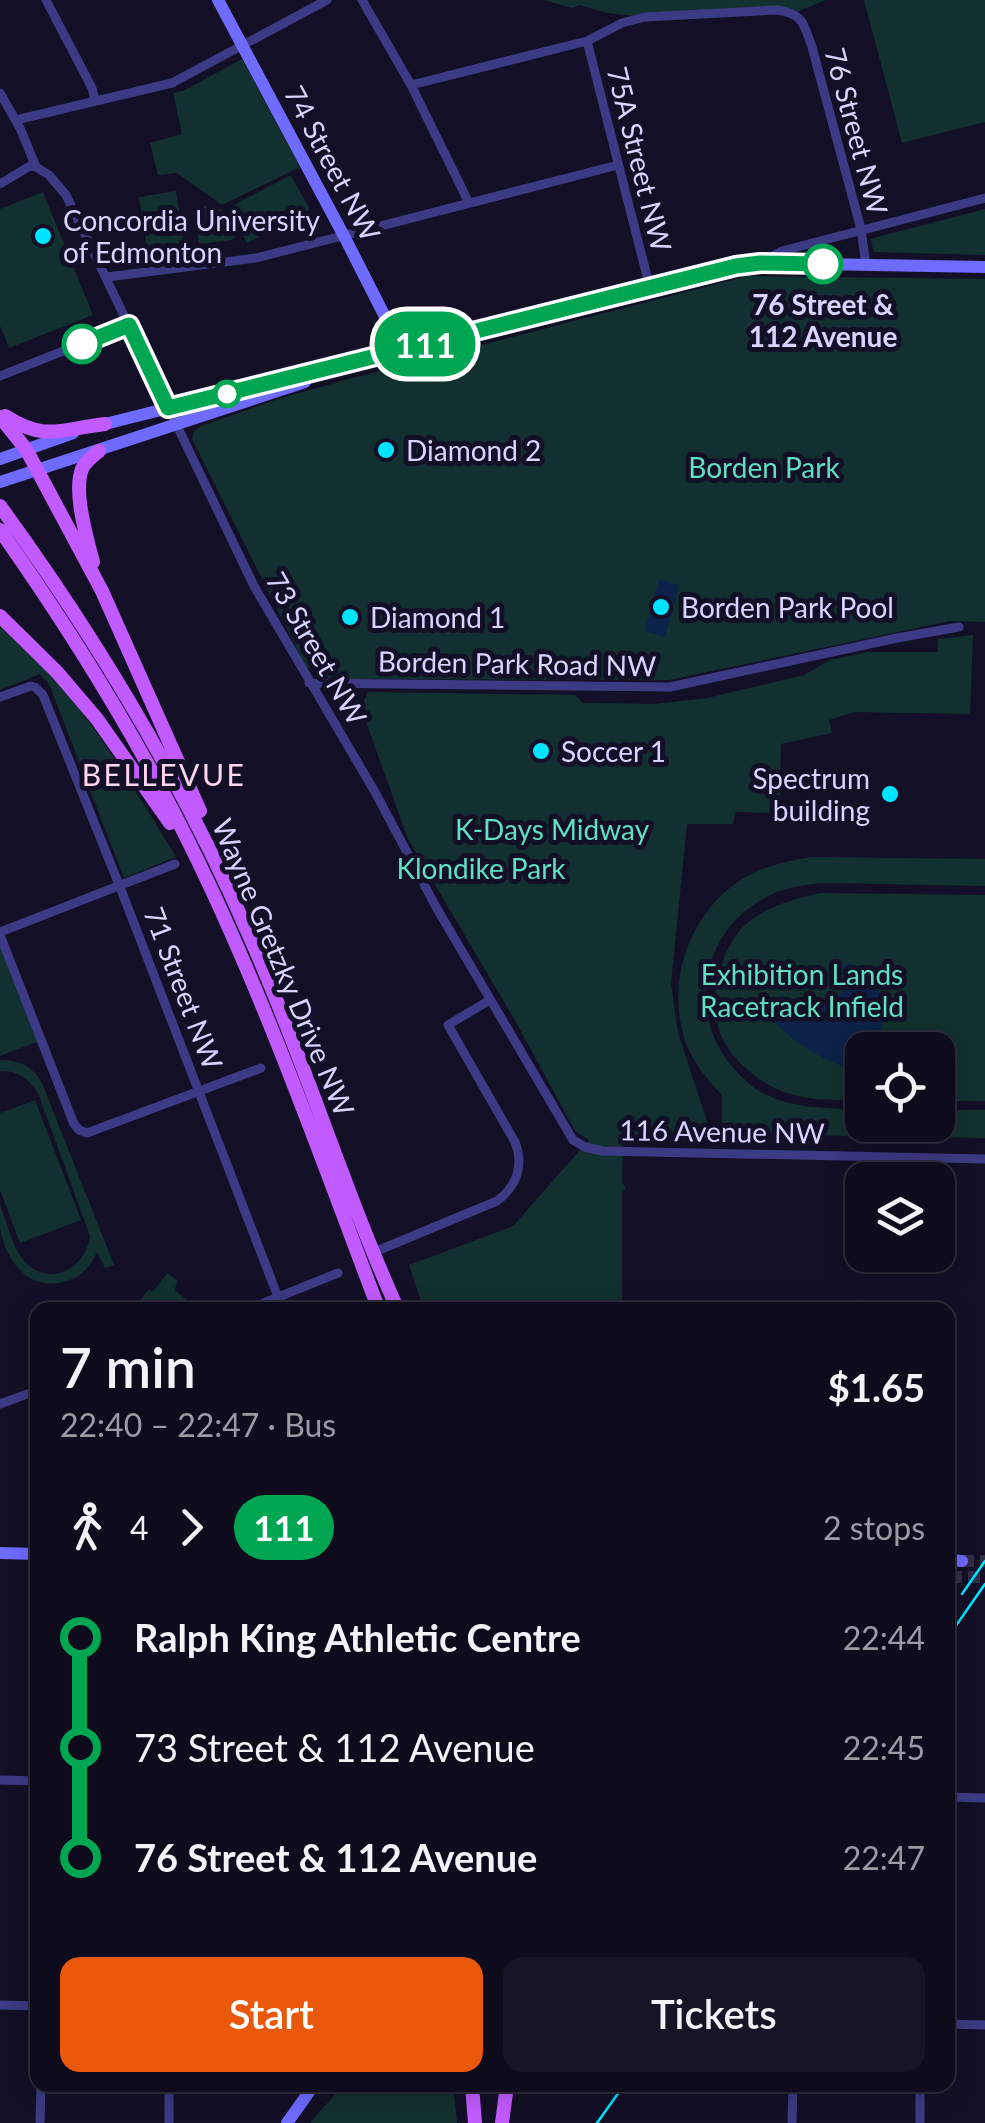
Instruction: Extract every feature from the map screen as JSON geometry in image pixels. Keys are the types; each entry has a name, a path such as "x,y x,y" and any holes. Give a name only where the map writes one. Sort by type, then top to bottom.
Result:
{"main road":[{"name":"74 Street NW","path":"218,0 402,350"},
{"path":"1,458 105,424 724,269 760,263 985,266"},
{"path":"6,480 402,350"},
{"path":"0,415 41,433 105,424"},
{"path":"0,415 26,449 102,591 198,804 215,859"},
{"path":"99,450 84,464 80,483 87,540 102,591"},
{"name":"Wayne Gretzky Drive NW","path":"0,506 102,654 158,749 215,859 268,977 395,1302"},
{"name":"Wayne Gretzky Drive NW","path":"0,530 106,692 198,862 246,966 376,1302"},
{"path":"0,616 57,672 98,720 198,862"},
{"path":"0,1554 30,1554"},
{"path":"287,2123 309,2092"},
{"path":"473,2092 475,2123"},
{"path":"502,2123 505,2092"}],"street":[{"path":"46,0 95,100"},
{"path":"16,120 172,83 327,0"},
{"path":"362,0 411,85 469,202"},
{"name":"76 Street NW","path":"587,40 645,17 794,12 804,24 812,47 861,229 866,265"},
{"path":"411,85 587,40"},
{"name":"75A Street NW","path":"587,40 650,288"},
{"path":"1,96 36,167"},
{"path":"107,277 256,258 618,165"},
{"path":"0,184 30,166 36,167"},
{"name":"73 Street NW","path":"36,167 49,175 66,195 254,586 566,1132 578,1144"},
{"path":"760,263 782,251 985,198"},
{"path":"0,376 129,325"},
{"name":"Borden Park Road NW","path":"309,683 670,688 958,627"},
{"name":"71 Street NW","path":"0,698 31,686 43,695 280,1302"},
{"path":"176,864 0,934 74,1124 87,1132 260,1068"},
{"path":"359,1258 497,1201 514,1182 520,1162 516,1142 448,1025 490,1000"},
{"name":"116 Avenue NW","path":"578,1144 602,1150 985,1159"},
{"path":"267,1302 338,1273"},
{"path":"0,1404 30,1394"},
{"path":"0,1780 30,1781"},
{"path":"955,1797 985,1798"},
{"path":"0,2006 30,2006"},
{"path":"955,2024 985,2024"},
{"path":"40,2092 40,2123"},
{"path":"169,2123 170,2092"},
{"path":"792,2123 793,2092"},
{"path":"920,2092 920,2123"}],"green space":[{"path":"543,0 826,0 794,13 645,17 580,5 572,8"},
{"path":"864,0 985,0 985,122 902,143"},
{"path":"242,59 300,167 222,205 177,173 158,175 150,143 182,134 173,93"},
{"path":"291,175 310,210 247,243 228,208"},
{"path":"176,191 184,245 147,251 139,197"},
{"path":"43,192 93,315 9,348 0,326 0,209"},
{"path":"204,206 225,211 236,236 232,240 199,244 195,219"},
{"path":"985,209 985,255 874,252 870,239"},
{"name":"Borden Park","path":"748,276 985,279 985,622 950,621 669,680 331,679 306,667 192,439 199,427 349,379"},
{"path":"0,624 44,665 85,716 176,857 124,878 49,684 40,674 0,690"},
{"name":"K-Days Midway","path":"973,635 970,714 855,712 829,720 832,733 781,744 780,813 735,812 733,824 687,824 671,983 678,1033 714,1142 623,1141 622,1182 626,1189 622,1191 622,1302 421,1302 409,1265 513,1226 589,1140 575,1131 408,839 361,708 368,692 575,695 583,703 655,704 707,698 804,675 830,660 868,652 938,652 938,639"},
{"path":"812,857 985,859 985,886 816,884 780,891 754,904 733,923 718,945 709,969 709,1022 719,1047 736,1071 771,1097 809,1106 845,1108 845,1136 722,1134 722,1095 698,1065 682,1030 678,1007 683,961 691,939 716,900 753,873"},
{"name":"Exhibition Lands Racetrack Infield","path":"820,893 985,895 985,1101 955,1101 955,1032 845,1032 845,1100 787,1093 755,1076 735,1057 722,1037 716,1013 716,986 723,960 744,926 790,901"},
{"path":"0,947 37,1042 0,1056"},
{"path":"0,1060 25,1065 42,1083 114,1265 105,1268 97,1252 80,1275 50,1284 29,1277 13,1262 0,1228 0,1204 18,1251 26,1263 46,1274 57,1274 75,1265 90,1236 38,1093 22,1076 0,1071"},
{"path":"35,1100 81,1220 20,1243 0,1190 0,1113"},
{"path":"955,1110 985,1110 985,1138 955,1138"},
{"path":"167,1273 177,1280 175,1290 196,1302 142,1302 148,1290 154,1291"},
{"path":"337,2092 454,2092 457,2123 310,2123"}],"water":[{"path":"659,579 679,585 665,637 645,631"},
{"path":"849,963 868,970 878,989 882,1015 880,1032 845,1032 845,1067 803,1046 769,1016 770,1005 782,995 803,1006 818,1006 839,996 846,981 842,967"}],"tunnel":[{"path":"962,1561 985,1561"},
{"path":"955,1577 985,1577"}],"tram line":[{"path":"962,1594 985,1561"},
{"path":"955,1627 985,1584"},
{"path":"597,2123 619,2092"}],"bus line":[{"name":"111","path":"82,344 129,325 168,408 736,266 823,264"}],"place":[{"name":"Concordia University of Edmonton","path":"43,236"},
{"name":"76 Street & 112 Avenue","path":"823,264"},
{"name":"Diamond 2","path":"386,450"},
{"name":"Borden Park Pool","path":"661,607"},
{"name":"Diamond 1","path":"350,617"},
{"name":"Soccer 1","path":"541,751"},
{"name":"Spectrum building","path":"890,794"}],"district":[{"name":"BELLEVUE","path":"164,774"}],"park label":[{"name":"Klondike Park","path":"481,868"}]}
